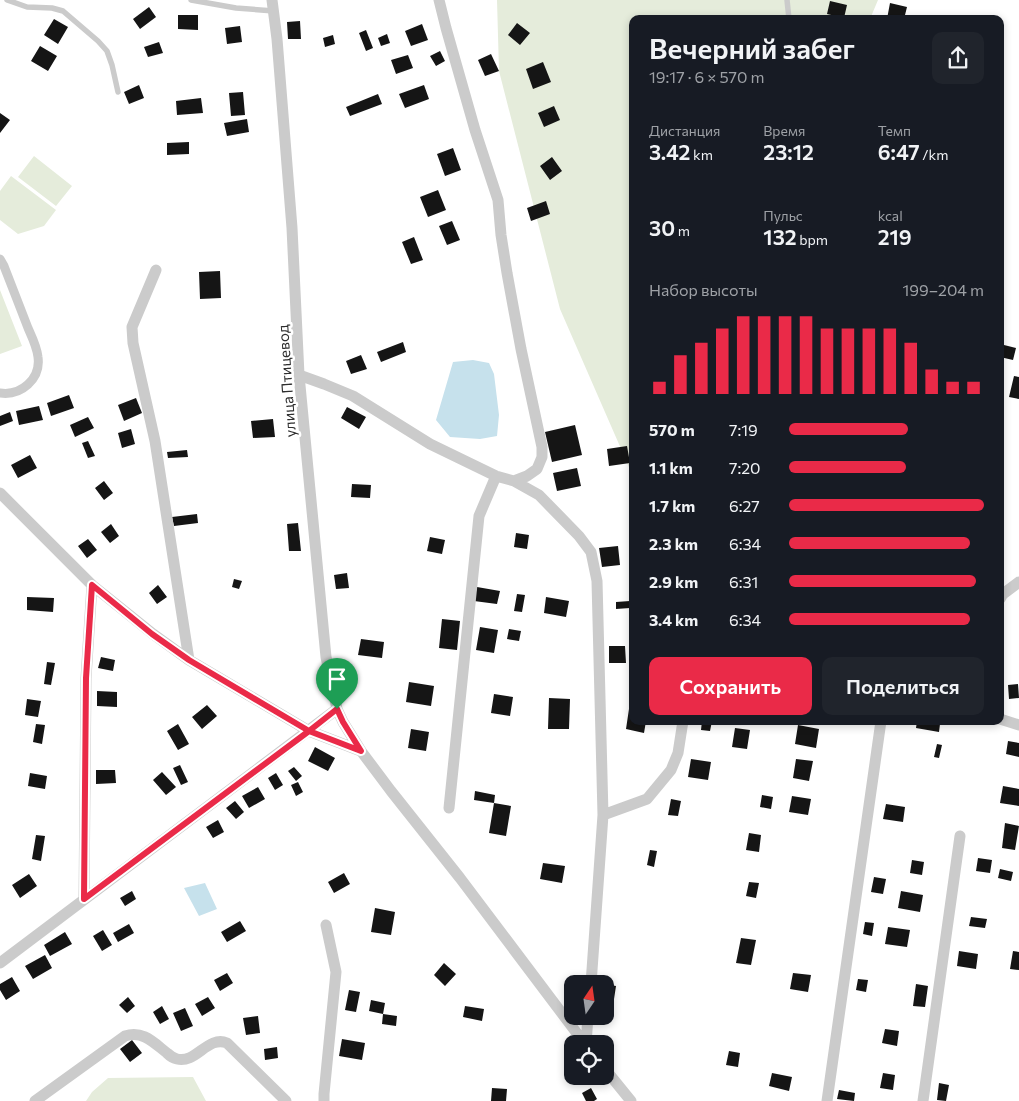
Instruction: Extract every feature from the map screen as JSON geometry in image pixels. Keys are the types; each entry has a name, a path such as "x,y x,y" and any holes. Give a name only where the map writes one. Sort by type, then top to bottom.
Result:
{"street":[{"path":"439,0 473,121 498,200 507,273 542,446 542,457 537,469 527,476 514,481"},
{"name":"улица Птицевод","path":"273,6 292,228 299,375 326,657 337,709 361,751 579,1035"},
{"path":"0,259 36,349 38,364 37,371 30,384 17,392 0,394"},
{"path":"156,270 132,327 133,344 156,441 189,660"},
{"path":"299,375 353,396 430,444 496,476 514,481 539,495 592,552 597,581 603,815 592,975"},
{"path":"449,808 479,516 496,476"},
{"path":"0,493 92,585 152,634 189,660 309,731 361,751"},
{"path":"1004,593 1019,582"},
{"path":"84,899 86,678 92,585"},
{"path":"0,964 337,709"},
{"path":"1004,721 1019,725"},
{"path":"603,815 647,800 671,770 678,753 682,725"},
{"path":"827,1101 880,725"},
{"path":"923,1101 960,836"},
{"path":"324,1101 336,972 326,925"},
{"path":"35,1101 126,1036 140,1034 174,1059 180,1060 188,1058 217,1041 228,1043 286,1101"},
{"path":"614,1080 631,1101"}],"lane":[{"path":"7,0 27,7 52,8 64,11 107,51 118,92"},
{"path":"191,0 236,8 273,6"},
{"path":"787,0 789,15"}],"green space":[{"path":"497,0 878,0 872,15 629,15 629,467 560,309 499,71"},
{"path":"34,156 72,186 56,206 18,177"},
{"path":"11,176 56,210 44,226 18,234 0,220 0,191"},
{"path":"0,290 22,346 0,354"},
{"path":"193,1077 206,1101 86,1101 92,1092 108,1078"}],"water":[{"path":"473,360 489,363 494,374 499,415 497,436 480,439 450,437 436,420 453,362"},
{"path":"205,883 217,909 199,916 184,888"}],"building":[{"path":"830,1 847,5 845,15 827,14"},
{"path":"890,3 907,7 905,15 888,15"},
{"path":"149,7 156,17 140,29 133,19"},
{"path":"178,15 198,15 198,30 178,29"},
{"path":"54,19 68,27 58,44 44,35"},
{"path":"300,21 301,39 288,39 287,22"},
{"path":"517,23 530,33 520,45 508,35"},
{"path":"422,24 428,40 411,46 405,31"},
{"path":"240,26 242,42 227,44 225,28"},
{"path":"366,30 373,48 366,51 359,33"},
{"path":"387,34 390,43 381,46 378,38"},
{"path":"333,35 335,44 325,47 323,38"},
{"path":"159,42 163,53 148,57 144,47"},
{"path":"40,46 57,56 48,71 31,61"},
{"path":"440,51 445,61 436,66 430,56"},
{"path":"491,54 499,71 485,76 478,60"},
{"path":"408,55 413,68 396,74 391,60"},
{"path":"543,62 551,82 533,89 526,69"},
{"path":"139,85 144,98 129,104 124,92"},
{"path":"424,85 429,99 405,108 399,94"},
{"path":"243,92 245,115 231,116 229,93"},
{"path":"378,94 382,104 350,116 346,107"},
{"path":"201,98 203,113 177,115 176,101"},
{"path":"554,106 560,120 544,127 538,113"},
{"path":"0,113 10,120 0,133"},
{"path":"247,119 249,132 227,136 224,123"},
{"path":"189,142 189,154 167,155 167,143"},
{"path":"453,148 461,170 445,176 437,154"},
{"path":"552,157 562,171 550,180 540,166"},
{"path":"438,190 446,210 428,217 420,197"},
{"path":"546,201 550,214 531,221 527,208"},
{"path":"452,221 460,240 447,245 439,226"},
{"path":"414,237 423,260 411,264 402,242"},
{"path":"220,271 221,298 200,299 199,272"},
{"path":"403,342 406,352 381,362 377,352"},
{"path":"1004,345 1016,348 1013,360 1004,358"},
{"path":"361,355 367,369 351,374 346,361"},
{"path":"1014,376 1019,377 1019,399 1009,397"},
{"path":"69,395 74,408 51,416 47,403"},
{"path":"136,398 142,413 124,421 118,405"},
{"path":"39,406 43,420 19,425 16,411"},
{"path":"347,407 366,417 359,429 341,418"},
{"path":"10,412 13,421 0,426 0,416"},
{"path":"88,417 94,428 75,437 70,425"},
{"path":"273,419 275,437 253,438 251,421"},
{"path":"575,425 582,455 552,462 545,432"},
{"path":"131,429 135,444 122,448 118,433"},
{"path":"88,441 95,456 88,458 82,443"},
{"path":"627,446 629,463 609,466 607,449"},
{"path":"187,450 188,457 168,458 167,452"},
{"path":"30,455 37,468 18,478 11,465"},
{"path":"577,468 581,486 557,491 553,473"},
{"path":"104,481 113,493 104,500 95,488"},
{"path":"352,484 371,485 370,498 351,497"},
{"path":"197,514 198,523 174,526 172,517"},
{"path":"298,523 301,551 289,551 287,524"},
{"path":"111,524 119,536 110,543 101,532"},
{"path":"516,533 529,535 527,549 514,547"},
{"path":"430,537 445,540 442,554 427,551"},
{"path":"88,539 97,550 87,558 78,546"},
{"path":"618,546 620,565 602,567 599,548"},
{"path":"347,573 349,588 336,589 334,575"},
{"path":"234,579 242,581 239,589 232,587"},
{"path":"158,585 167,597 157,604 149,593"},
{"path":"477,587 500,591 497,604 474,601"},
{"path":"517,594 525,595 522,612 514,611"},
{"path":"27,597 54,598 53,612 27,610"},
{"path":"546,597 569,601 566,617 544,613"},
{"path":"629,601 629,608 616,609 616,602"},
{"path":"442,619 460,621 457,650 439,648"},
{"path":"480,627 498,630 494,653 476,650"},
{"path":"509,629 521,631 519,641 507,639"},
{"path":"361,639 384,642 382,658 358,655"},
{"path":"609,646 625,646 626,663 609,663"},
{"path":"101,657 115,660 113,671 98,668"},
{"path":"47,662 55,663 51,685 44,684"},
{"path":"409,682 434,686 431,706 406,702"},
{"path":"1018,684 1019,698 1009,699 1008,685"},
{"path":"97,691 117,692 117,707 97,706"},
{"path":"494,694 513,697 510,716 491,713"},
{"path":"549,698 570,699 569,729 548,729"},
{"path":"27,699 41,701 38,717 25,715"},
{"path":"207,705 217,716 202,729 192,717"},
{"path":"629,709 629,725 645,725 644,733 626,729"},
{"path":"36,724 45,725 42,744 33,742"},
{"path":"178,724 189,744 178,750 167,731"},
{"path":"702,725 711,725 710,731 701,730"},
{"path":"798,725 819,729 816,748 795,744"},
{"path":"916,725 940,725 939,732 916,728"},
{"path":"735,728 750,730 747,749 732,747"},
{"path":"411,729 429,732 426,751 408,748"},
{"path":"1008,741 1019,743 1019,757 1006,754"},
{"path":"937,744 942,745 939,758 934,757"},
{"path":"315,747 335,758 328,771 308,761"},
{"path":"691,759 711,762 708,780 688,777"},
{"path":"796,759 813,761 809,781 793,778"},
{"path":"180,765 188,782 181,785 173,768"},
{"path":"294,767 302,776 296,781 288,771"},
{"path":"96,770 115,770 116,783 96,784"},
{"path":"162,772 176,787 166,795 153,780"},
{"path":"30,773 47,776 45,789 28,786"},
{"path":"276,773 283,785 275,790 268,778"},
{"path":"298,782 303,792 296,796 291,785"},
{"path":"1003,786 1019,789 1019,806 1000,803"},
{"path":"258,787 265,799 249,808 242,796"},
{"path":"475,791 495,795 494,803 474,800"},
{"path":"762,795 773,797 771,809 760,807"},
{"path":"792,796 811,799 808,815 789,812"},
{"path":"671,799 681,801 678,816 668,815"},
{"path":"235,801 244,812 236,819 226,808"},
{"path":"494,803 511,806 506,836 489,833"},
{"path":"886,804 905,807 903,822 883,819"},
{"path":"218,820 224,832 213,838 206,827"},
{"path":"1005,823 1019,826 1015,850 1002,848"},
{"path":"749,833 761,835 759,852 746,850"},
{"path":"36,835 45,836 41,861 32,859"},
{"path":"650,850 657,851 654,867 647,865"},
{"path":"978,858 992,860 990,873 976,871"},
{"path":"912,860 924,862 922,875 910,873"},
{"path":"543,863 565,866 562,883 540,879"},
{"path":"1000,869 1013,872 1011,881 998,878"},
{"path":"344,873 350,884 334,893 328,882"},
{"path":"29,874 37,886 20,898 12,885"},
{"path":"874,877 886,879 883,894 871,892"},
{"path":"749,882 759,883 756,898 746,896"},
{"path":"132,891 136,899 125,906 120,898"},
{"path":"901,891 923,895 920,912 898,908"},
{"path":"375,908 395,912 391,935 371,932"},
{"path":"971,917 987,919 985,928 969,926"},
{"path":"240,921 246,931 227,942 221,932"},
{"path":"865,922 874,923 872,936 863,934"},
{"path":"129,924 134,933 118,942 113,933"},
{"path":"888,927 910,930 907,947 885,944"},
{"path":"103,930 112,945 102,951 93,936"},
{"path":"65,932 72,944 50,956 44,945"},
{"path":"741,938 756,940 751,965 736,963"},
{"path":"959,951 978,954 976,969 957,966"},
{"path":"1013,951 1019,952 1019,970 1010,969"},
{"path":"45,955 52,968 33,979 25,966"},
{"path":"444,963 456,974 445,986 434,975"},
{"path":"227,973 233,983 220,991 214,980"},
{"path":"793,973 811,975 808,992 790,989"},
{"path":"12,977 20,991 6,1000 0,990 0,984"},
{"path":"858,979 868,980 866,992 856,990"},
{"path":"916,984 928,986 925,1007 913,1006"},
{"path":"349,990 360,992 356,1012 345,1010"},
{"path":"128,997 135,1006 127,1013 119,1005"},
{"path":"208,997 215,1008 202,1016 195,1004"},
{"path":"371,1000 385,1003 383,1014 369,1011"},
{"path":"162,1006 169,1019 160,1024 153,1012"},
{"path":"465,1006 484,1009 482,1021 463,1017"},
{"path":"185,1008 193,1026 181,1031 173,1013"},
{"path":"383,1014 397,1016 396,1026 382,1024"},
{"path":"258,1016 260,1033 246,1035 243,1018"},
{"path":"885,1029 899,1031 897,1046 882,1043"},
{"path":"342,1039 365,1043 362,1060 339,1056"},
{"path":"132,1040 142,1053 130,1062 120,1049"},
{"path":"277,1047 278,1058 265,1060 264,1049"},
{"path":"729,1051 740,1053 738,1067 726,1065"},
{"path":"772,1073 792,1077 789,1091 769,1086"},
{"path":"883,1073 895,1075 893,1090 880,1088"},
{"path":"939,1083 949,1085 946,1101 937,1100"},
{"path":"492,1088 507,1089 506,1101 491,1101"},
{"path":"591,1088 597,1099 586,1101 582,1093"},
{"path":"839,1090 855,1093 854,1101 837,1099"}],"route":[{"path":"337,709 309,731 189,660 152,634 92,585 86,678 84,899 309,731 361,751 337,709"}]}
